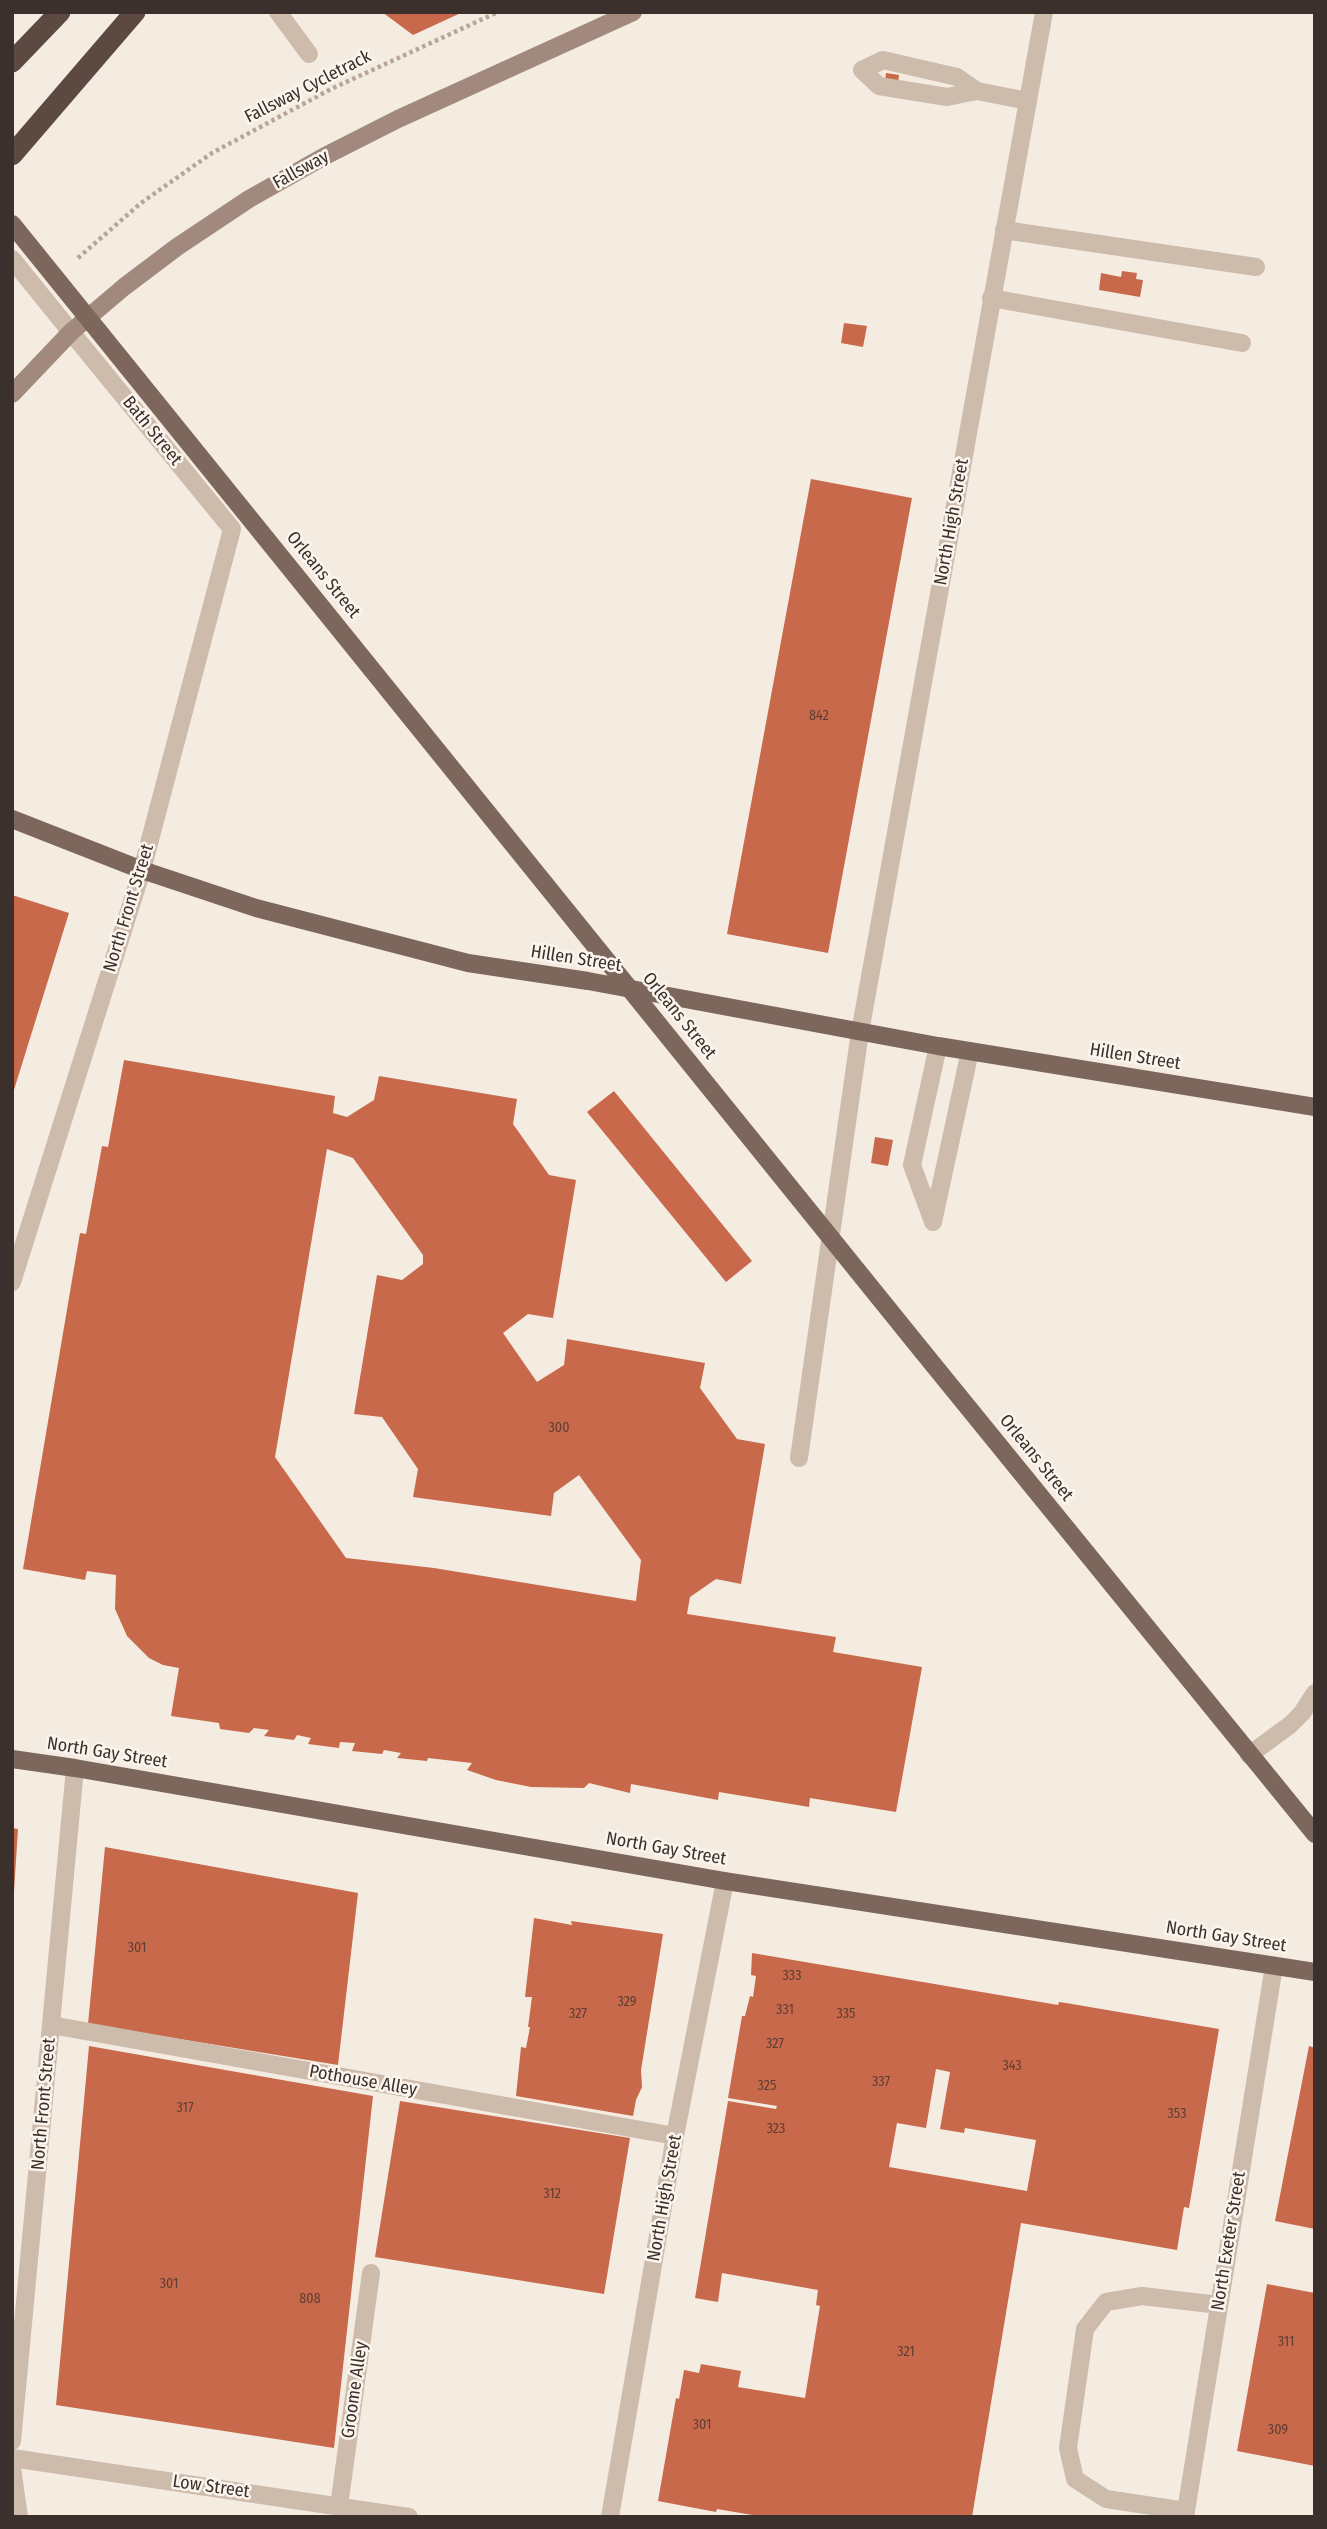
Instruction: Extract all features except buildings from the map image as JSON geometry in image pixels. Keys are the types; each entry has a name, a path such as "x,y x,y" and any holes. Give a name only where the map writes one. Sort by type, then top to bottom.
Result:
{"highway":[{"path":"12,62 60,12"},
{"path":"12,155 135,12"}],"main road":[{"name":"Fallsway","path":"12,394 71,332 124,287 177,247 249,199 325,156 456,92 633,12"},
{"name":"Orleans Street","path":"12,224 1315,1835"},
{"name":"Hillen Street","path":"12,819 142,870 256,908 468,963 588,981 938,1046 1315,1107"},
{"name":"North Gay Street","path":"12,1759 725,1881 1315,1972"}],"street":[{"path":"278,12 309,54"},
{"name":"North High Street","path":"799,1458 860,1032 1044,12"},
{"path":"976,91 957,77 883,60 862,70 879,86 947,97 976,91 1028,101"},
{"path":"1004,230 1256,267"},
{"name":"Bath Street","path":"12,259 232,530"},
{"path":"991,298 1242,343"},
{"name":"North Front Street","path":"12,1282 142,870 232,530"},
{"path":"938,1046 912,1165 933,1223 970,1051"},
{"path":"1249,1755 1290,1725 1315,1693"},
{"name":"North Front Street","path":"12,2441 75,1768"},
{"name":"North High Street","path":"610,2517 675,2136 725,1881"},
{"name":"North Exeter Street","path":"1185,2514 1274,1966"},
{"name":"Pothouse Alley","path":"51,2025 675,2136"},
{"name":"Groome Alley","path":"339,2506 371,2273"},
{"path":"1185,2514 1106,2499 1075,2479 1068,2448 1085,2329 1106,2302 1142,2296 1219,2305"},
{"name":"Low Street","path":"12,2458 409,2517"},
{"path":"12,2468 17,2516"}],"path":[{"name":"Fallsway Cycletrack","path":"141,203 212,153 271,120 343,83 498,12"}]}
